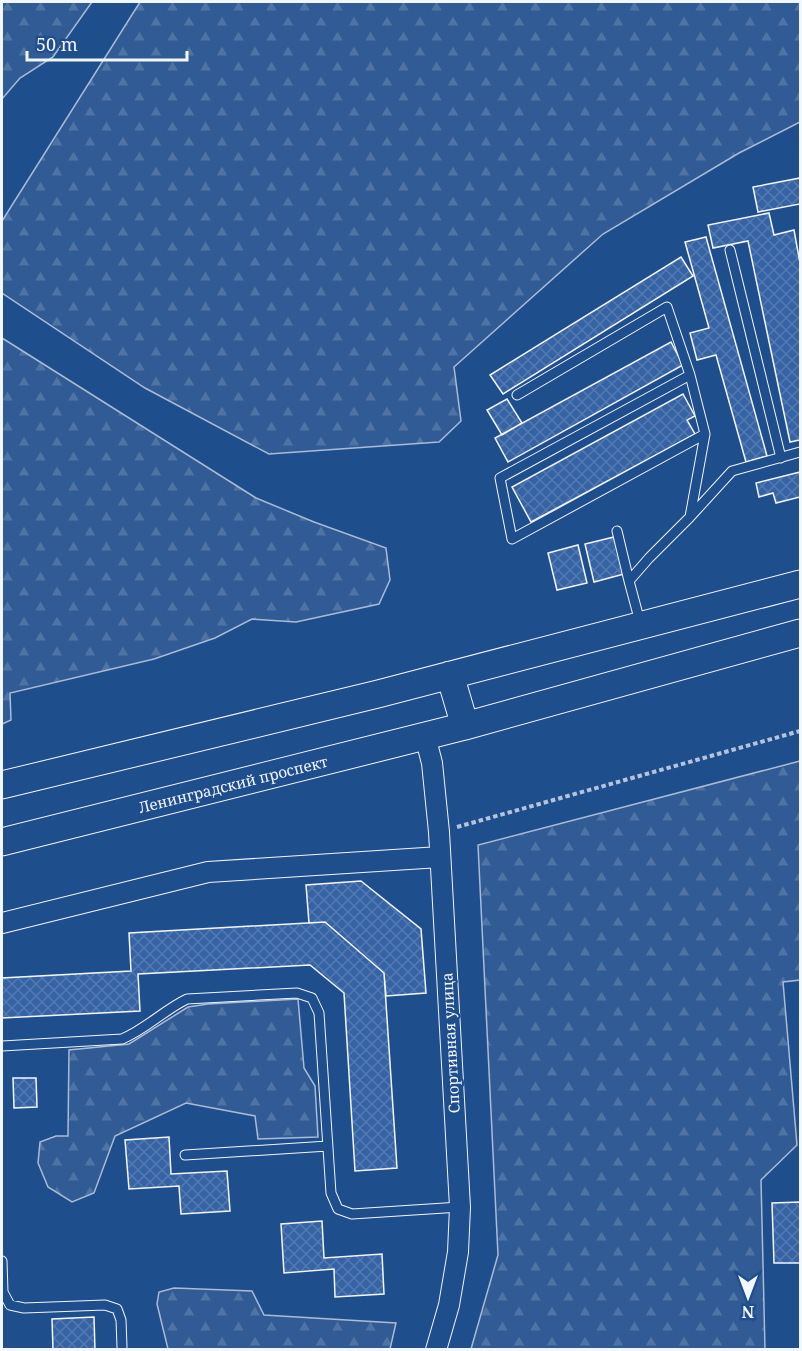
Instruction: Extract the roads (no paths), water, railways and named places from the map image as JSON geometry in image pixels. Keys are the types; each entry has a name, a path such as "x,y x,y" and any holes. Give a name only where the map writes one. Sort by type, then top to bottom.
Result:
{"main road":[{"path":"2,785 378,694 801,584"},
{"name":"Ленинградский проспект","path":"2,842 465,726 801,633"},
{"path":"450,675 465,726"}],"street":[{"name":"Спортивная улица","path":"425,736 432,763 440,857 460,1207 458,1252 449,1305 436,1350"},
{"path":"2,923 208,872 440,857"}],"lane":[{"path":"730,250 781,458"},
{"path":"517,395 667,307 690,375 705,434 690,517"},
{"path":"690,375 500,478 512,539 705,434"},
{"path":"629,581 732,471 801,452"},
{"path":"617,531 641,625"},
{"path":"2,1046 122,1039 136,1033 174,1005 187,999 297,993 312,998 319,1013 331,1193 338,1209 352,1214 460,1207"},
{"path":"185,1155 328,1146"},
{"path":"2,1261 3,1292 10,1305 24,1308 105,1305 117,1309 121,1320 122,1347"}]}
